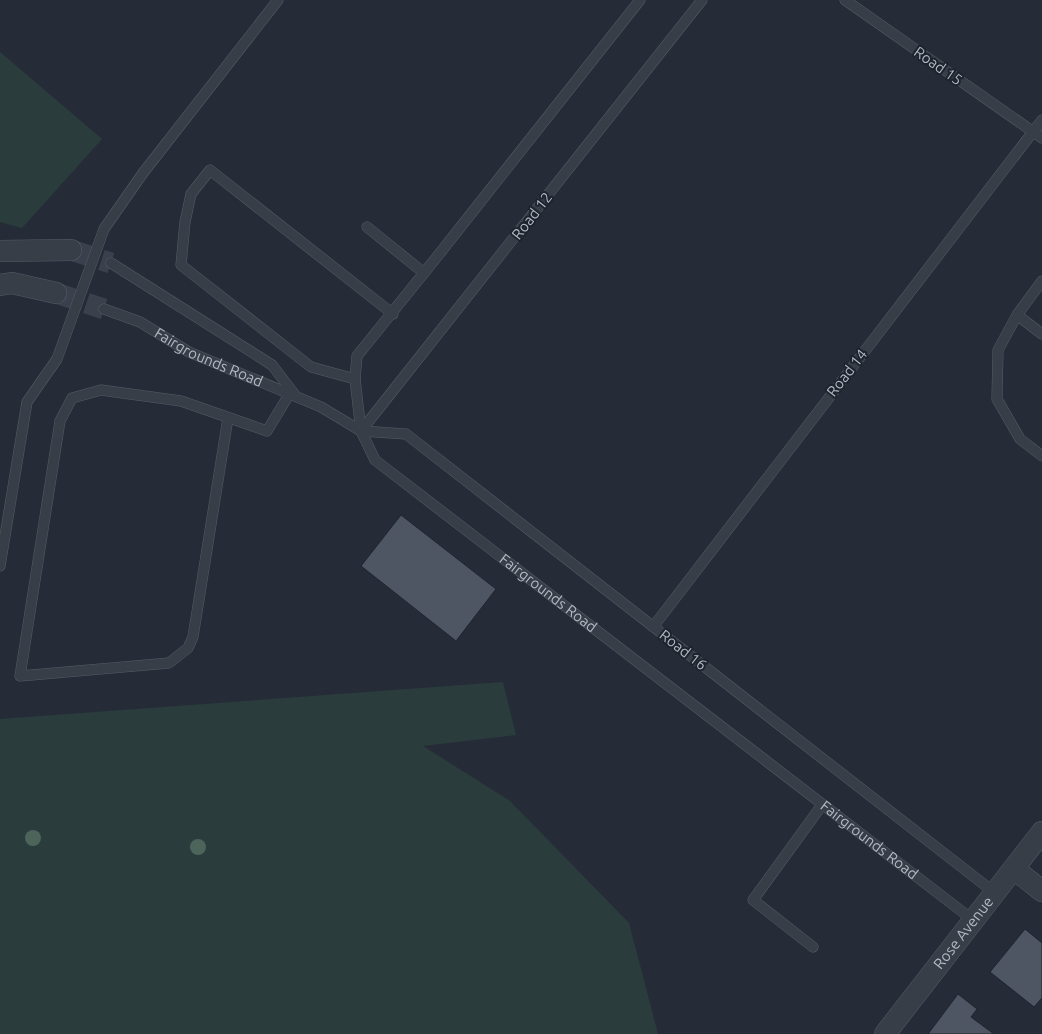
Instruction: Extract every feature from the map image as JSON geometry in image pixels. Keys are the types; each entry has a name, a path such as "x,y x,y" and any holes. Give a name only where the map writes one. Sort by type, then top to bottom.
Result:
{"street":[{"path":"0,251 71,250"},
{"path":"0,285 12,283 56,292"},
{"name":"Rose Avenue","path":"885,1034 1042,832"},
{"path":"1014,869 1042,891"}],"lane":[{"path":"0,566 27,402 57,359 104,229 143,173 278,0"},
{"path":"361,431 355,379 357,356 393,314 640,0"},
{"name":"Road 12","path":"361,431 702,0"},
{"name":"Road 15","path":"844,0 1042,138"},
{"name":"Road 14","path":"653,627 1042,120"},
{"path":"355,379 311,367 181,265 185,222 191,194 210,170 393,314"},
{"path":"367,227 424,273"},
{"path":"111,263 272,365 294,395 267,431 181,401 101,390 72,398 60,421 20,676 169,663 188,648 193,636 228,418"},
{"path":"1042,281 1017,315 998,350 997,399 1020,439 1042,456"},
{"name":"Fairgrounds Road","path":"104,309 140,322 189,352 321,407 361,431 375,460 973,920"},
{"path":"1017,315 1042,334"},
{"name":"Road 16","path":"361,431 406,434 995,893"},
{"path":"813,947 753,900 822,805"}],"shaded area":[{"path":"0,52 102,139 22,228 0,222"},
{"path":"503,682 516,735 423,746 510,801 629,923 658,1034 0,1034 0,719"}],"building":[{"path":"401,515 496,589 456,641 361,566"},
{"path":"1025,929 1042,943 1042,998 1034,1007 990,972"},
{"path":"958,994 977,1009 971,1017 994,1034 928,1034"}],"tunnel":[{"path":"71,250 111,263"},
{"path":"56,293 104,309"}]}
